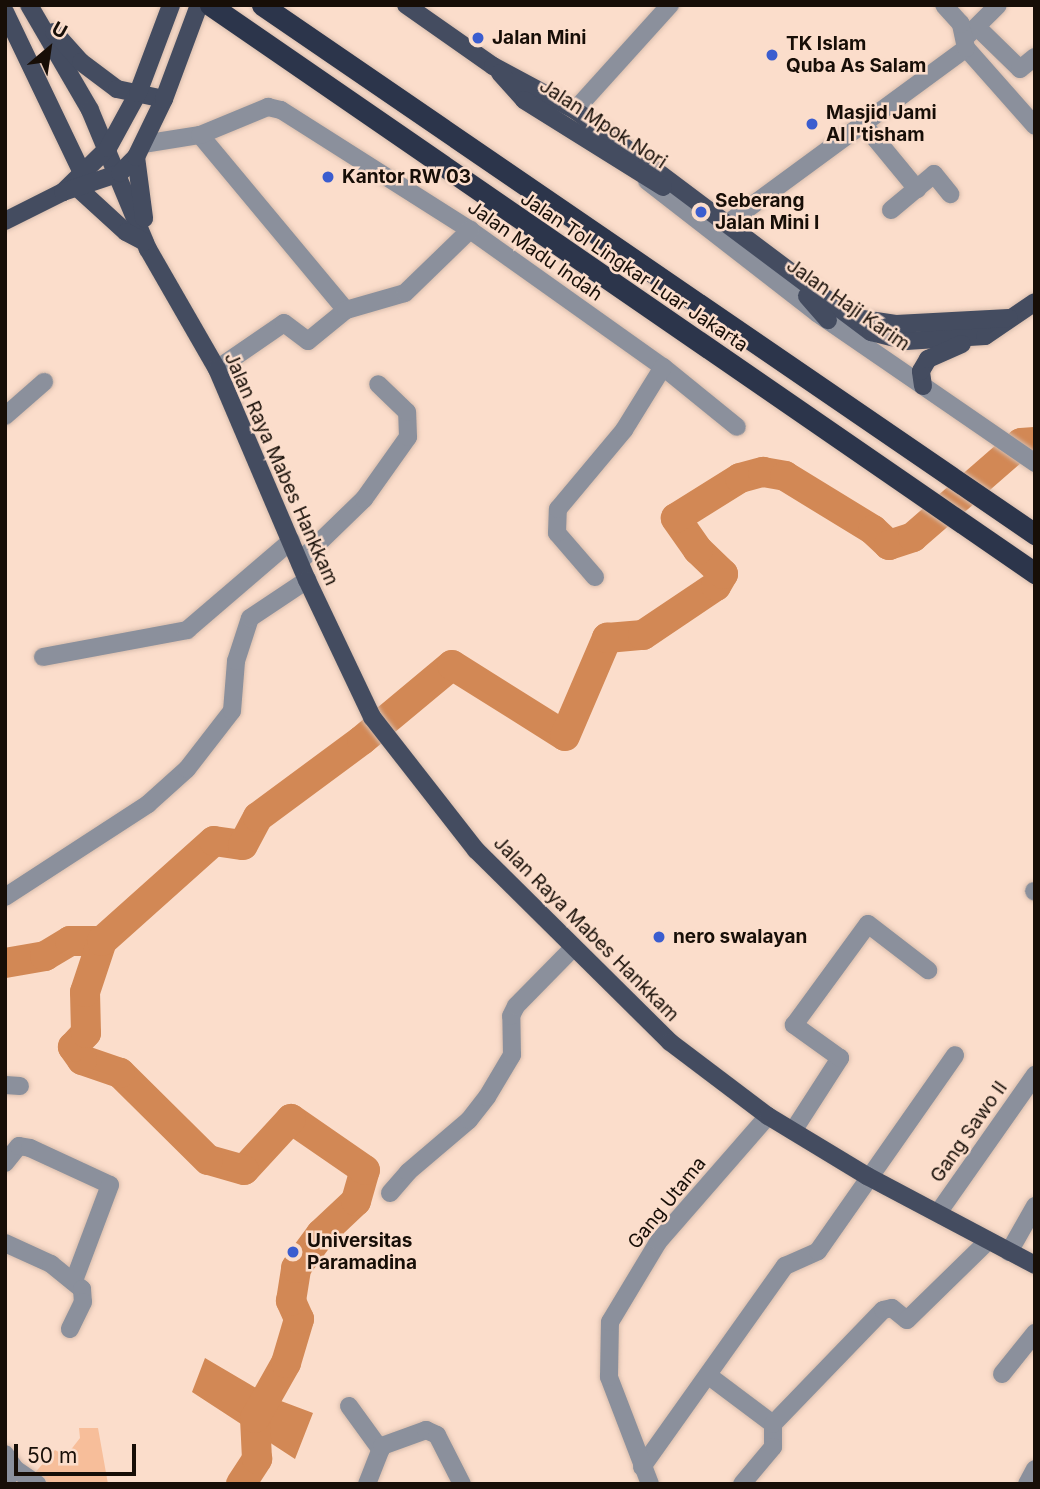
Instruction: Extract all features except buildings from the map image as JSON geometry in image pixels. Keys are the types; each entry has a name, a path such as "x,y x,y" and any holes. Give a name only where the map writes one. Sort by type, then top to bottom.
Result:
{"highway":[{"name":"Jalan Tol Lingkar Luar Jakarta","path":"210,5 1035,573"},
{"name":"Jalan Tol Lingkar Luar Jakarta","path":"262,5 1035,534"}],"main road":[{"path":"75,185 108,148 138,93 171,5"},
{"path":"5,221 75,185 120,173 139,151 164,99 199,5"},
{"name":"Jalan Mpok Nori","path":"406,5 493,66 575,110 588,131 641,176 700,205"},
{"path":"32,8 102,79 138,93 164,99"},
{"name":"Jalan Raya Mabes Hankkam","path":"32,8 120,173 146,246 217,369 307,580 372,717 476,850 572,949 670,1042 768,1116 867,1176 987,1242 1035,1265"},
{"path":"5,12 75,185 126,232 146,246"},
{"name":"Jalan Mpok Nori","path":"493,66 524,100 588,131 700,205 795,279 872,332 906,341 985,336 1003,327 1009,318 1035,302"},
{"path":"139,151 146,246"},
{"path":"795,279 828,320"},
{"name":"Jalan Mpok Nori","path":"849,317 896,324 1009,318"},
{"path":"923,386 920,371 928,359 985,336"}],"street":[{"path":"575,110 670,5"},
{"path":"944,5 961,24 1035,126"},
{"path":"724,226 865,126 969,37 998,5"},
{"path":"969,37 1020,69 1035,57"},
{"name":"Jalan Madu Indah","path":"139,151 200,135 268,107 282,110 470,230 663,366 737,427"},
{"path":"865,126 917,189"},
{"path":"200,135 346,310"},
{"path":"891,211 935,174 950,194"},
{"name":"Jalan Haji Karim","path":"641,176 828,320 996,439 1035,463"},
{"path":"217,369 284,323 308,341 346,310 405,293 470,230"},
{"path":"595,577 557,533 558,509 624,430 663,366"},
{"path":"5,416 44,382"},
{"path":"300,561 364,499 408,437 407,412 378,384"},
{"path":"43,657 187,630 291,541"},
{"path":"5,897 148,804 187,769 232,711 236,661 250,618 307,580"},
{"path":"793,1131 840,1058 794,1025 868,924 928,970"},
{"path":"390,1193 408,1172 470,1120 512,1055 511,1016 516,1006 572,949"},
{"path":"642,1467 785,1266 814,1254 955,1055"},
{"name":"Gang Sawo II","path":"937,1213 1035,1075"},
{"name":"Gang Utama","path":"650,1484 609,1377 610,1322 658,1242 768,1116"},
{"path":"5,1163 19,1146 30,1148 110,1185 74,1281"},
{"path":"1009,1252 1035,1206"},
{"path":"742,1484 772,1447 773,1424 883,1310 892,1308 906,1320 987,1242"},
{"path":"5,1244 51,1264 82,1289 83,1301 70,1329"},
{"path":"1002,1374 1035,1333"},
{"path":"709,1376 773,1424"},
{"path":"349,1406 381,1450"},
{"path":"367,1484 381,1450 395,1438 432,1432 462,1484"},
{"path":"8,1468 37,1484"},
{"path":"1027,1484 1035,1469"}],"shaded area":[{"path":"205,1358 273,1398 313,1413 295,1459 192,1392"},
{"path":"79,1428 98,1428 108,1484 7,1484 32,1476 55,1450 66,1456 80,1438"}],"waterway":[{"path":"241,1484 257,1459 255,1418 286,1363 299,1319 291,1301 296,1268 321,1234 356,1201 365,1170 291,1119 244,1170 208,1160 120,1073 82,1060 73,1047 86,1033 85,992 102,941 214,841 243,845 258,817 362,740 452,665 565,736 607,638 643,635 716,586 723,574 698,550 676,518 740,478 763,472 785,476 873,530 889,545 913,537 1021,443 1035,442"},
{"path":"5,963 45,956 70,941 102,941"}],"place":[{"name":"Jalan Mini","path":"478,38"},
{"name":"TK Islam Quba As Salam","path":"772,55"},
{"name":"Masjid Jami Al I'tisham","path":"812,124"},
{"name":"Kantor RW 03","path":"328,177"},
{"name":"Seberang Jalan Mini I","path":"701,212"},
{"name":"nero swalayan","path":"659,937"},
{"name":"Universitas Paramadina","path":"293,1252"}]}
